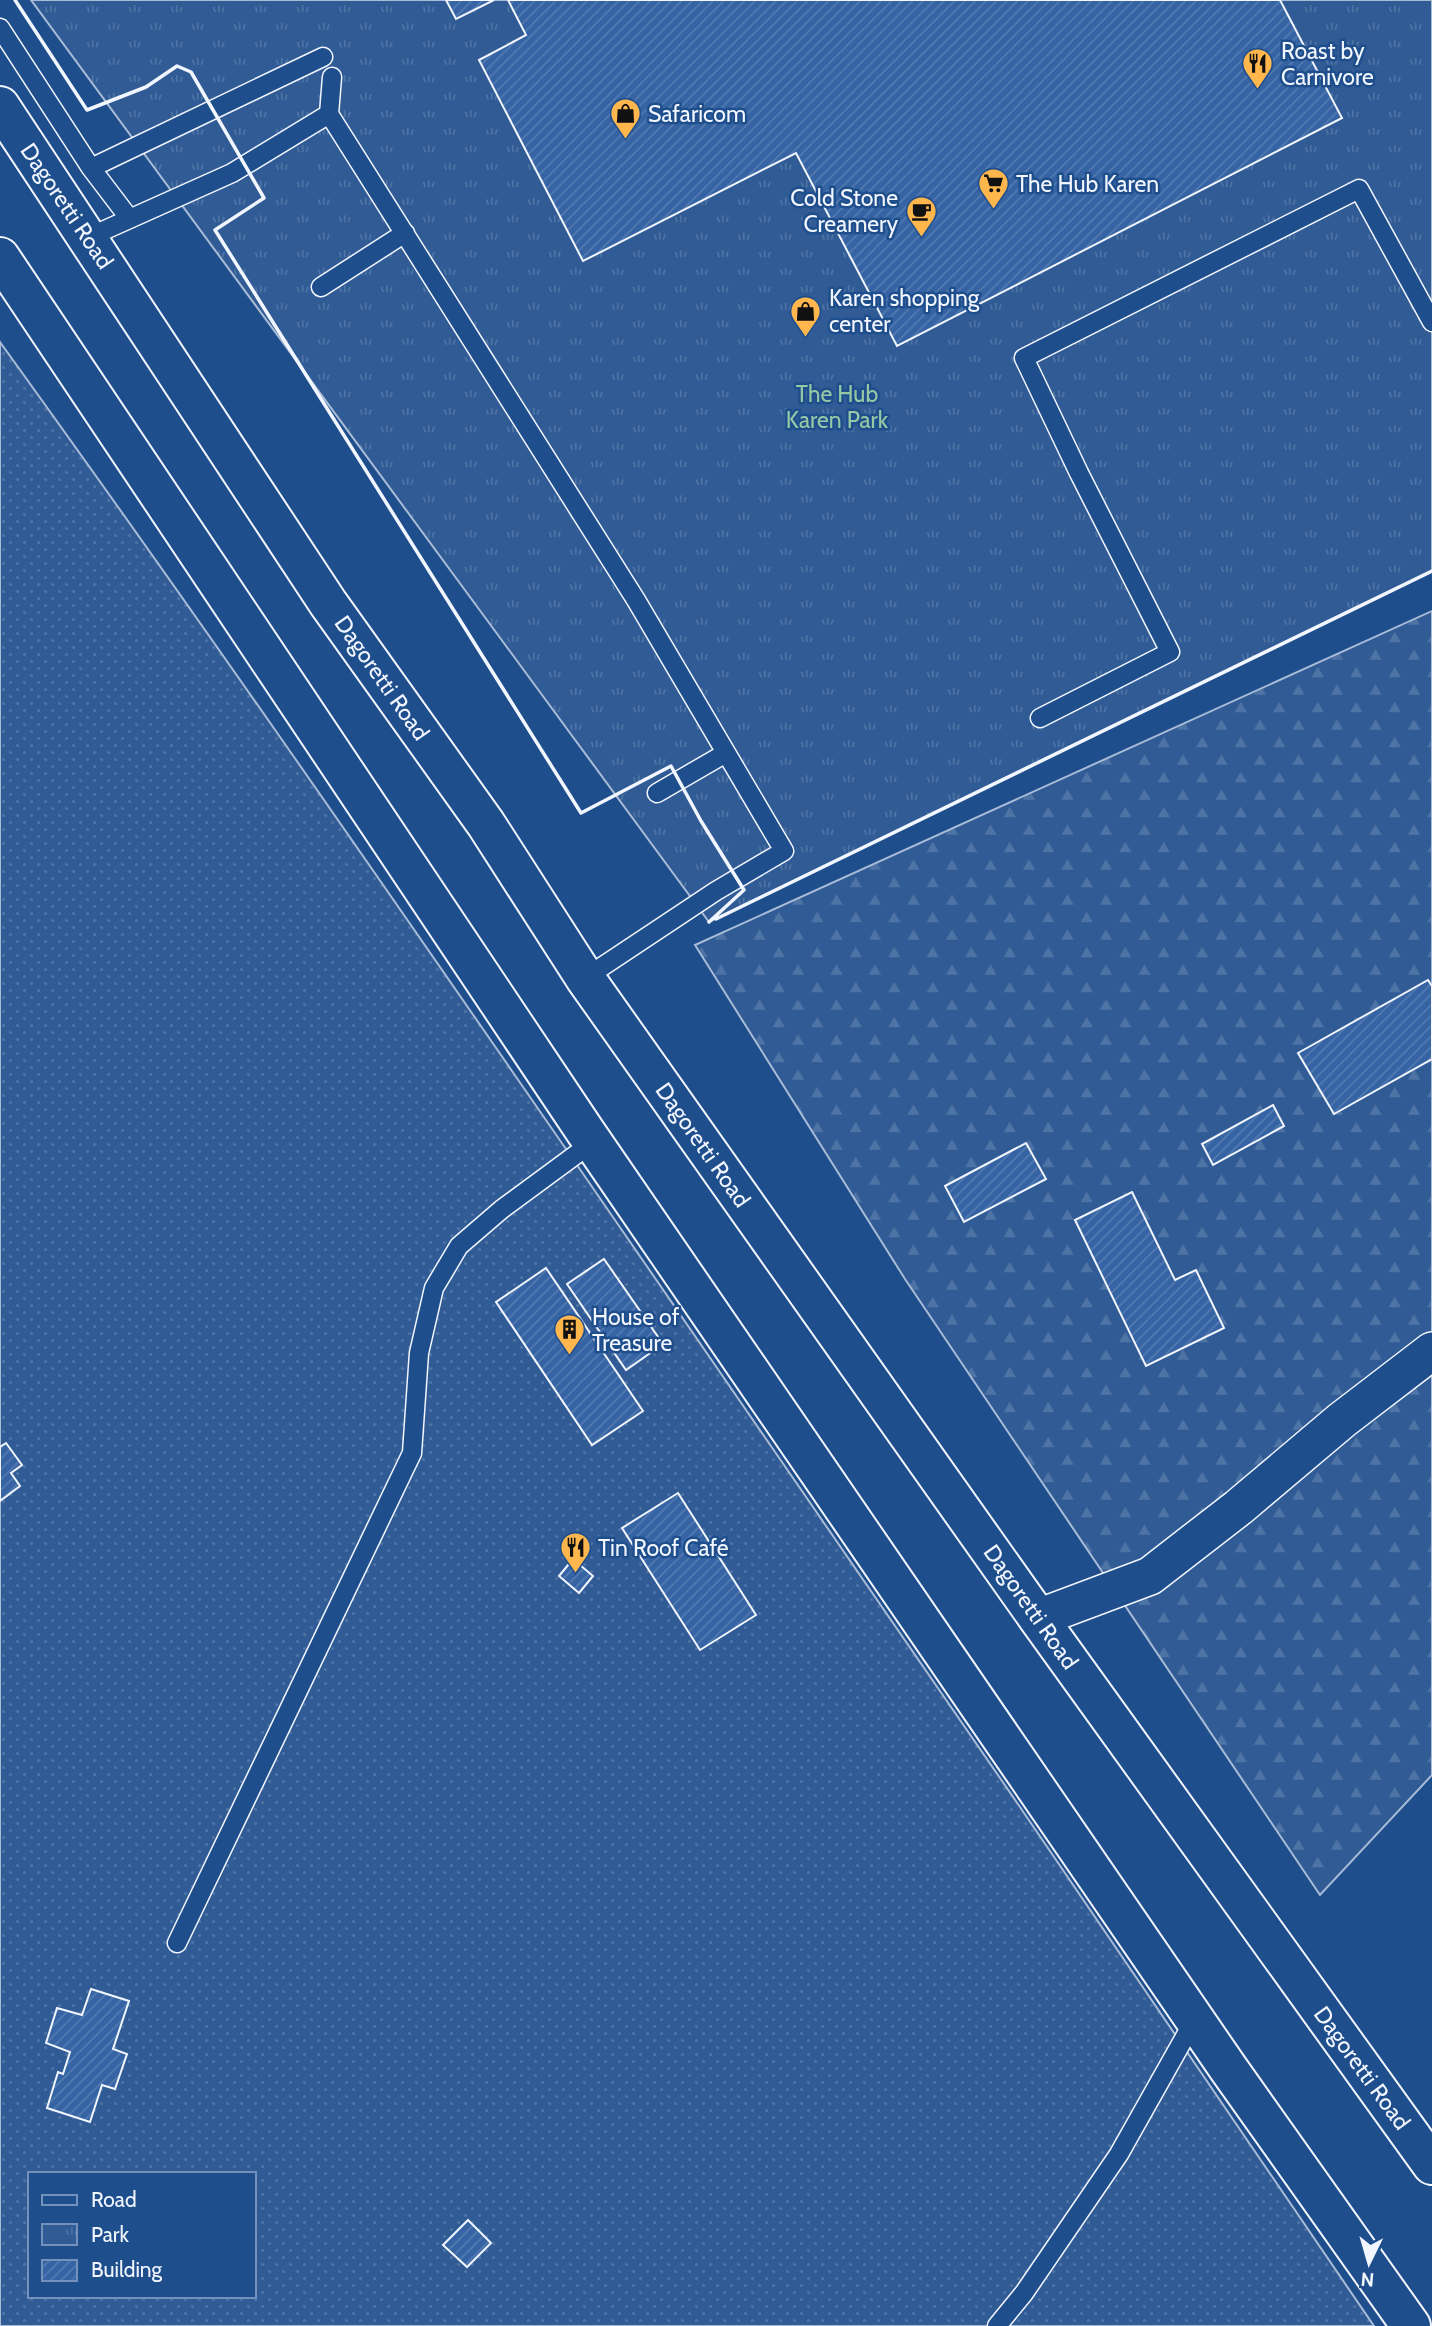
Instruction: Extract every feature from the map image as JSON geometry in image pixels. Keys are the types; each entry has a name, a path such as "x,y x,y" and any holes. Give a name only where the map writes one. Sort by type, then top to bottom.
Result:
{"main road":[{"name":"Dagoretti Road","path":"0,106 328,603 486,824 585,978 1038,1618 1432,2165"},
{"path":"0,257 593,1142 1195,2019 1411,2325"}],"street":[{"path":"1038,1618 1150,1576 1239,1507 1342,1420 1432,1351"}],"lane":[{"path":"0,28 92,168 129,218"},
{"path":"92,168 323,57"},
{"path":"332,77 329,114 635,600 784,851 716,891 585,978"},
{"path":"88,238 232,173 329,114"},
{"path":"1040,718 1170,652 1024,358 1359,189 1432,322"},
{"path":"321,286 405,233"},
{"path":"657,793 726,753"},
{"path":"177,1943 412,1453 419,1353 434,1288 458,1246 502,1209 593,1142"},
{"path":"997,2326 1024,2293 1119,2154 1195,2019"}],"green space":[{"name":"The Hub Karen Park","path":"31,0 1432,0 1432,571 709,922"},
{"path":"0,342 211,638 488,1036 1374,2326 0,2326"},
{"path":"1432,611 1432,1775 1320,1895 905,1279 695,945"}],"building":[{"path":"446,0 494,0 456,19"},
{"name":"The Hub Karen","path":"508,0 1280,0 1342,118 897,346 796,153 583,261 479,60 526,35"},
{"path":"1428,980 1432,986 1432,1059 1334,1114 1298,1053"},
{"path":"1273,1105 1284,1126 1213,1165 1202,1144"},
{"path":"1026,1143 1046,1179 964,1222 945,1186"},
{"path":"1132,1192 1175,1280 1196,1270 1224,1328 1146,1366 1075,1220"},
{"path":"604,1259 663,1344 626,1370 567,1284"},
{"name":"House of Treasure","path":"546,1268 643,1411 592,1445 496,1302"},
{"path":"6,1443 22,1465 11,1473 20,1486 0,1501 0,1447"},
{"path":"678,1493 756,1615 700,1650 622,1528"},
{"path":"573,1559 593,1576 579,1593 559,1576"},
{"path":"91,1989 129,2001 113,2049 127,2054 115,2089 102,2085 90,2122 47,2108 58,2072 63,2074 70,2052 46,2043 57,2008 82,2015"},
{"path":"468,2220 491,2243 467,2267 443,2245"}],"wall":[{"path":"15,0 87,110 146,87 177,66 191,72 264,198 215,230 581,813 671,766 744,890 709,922"},
{"path":"716,919 1432,571"}],"place":[{"name":"Roast by Carnivore","path":"1258,91"},
{"name":"Safaricom","path":"625,141"},
{"name":"The Hub Karen","path":"993,211"},
{"name":"Cold Stone Creamery","path":"921,238"},
{"name":"Karen shopping center","path":"806,338"},
{"name":"House of Treasure","path":"569,1357"},
{"name":"Tin Roof Café","path":"575,1575"}]}
